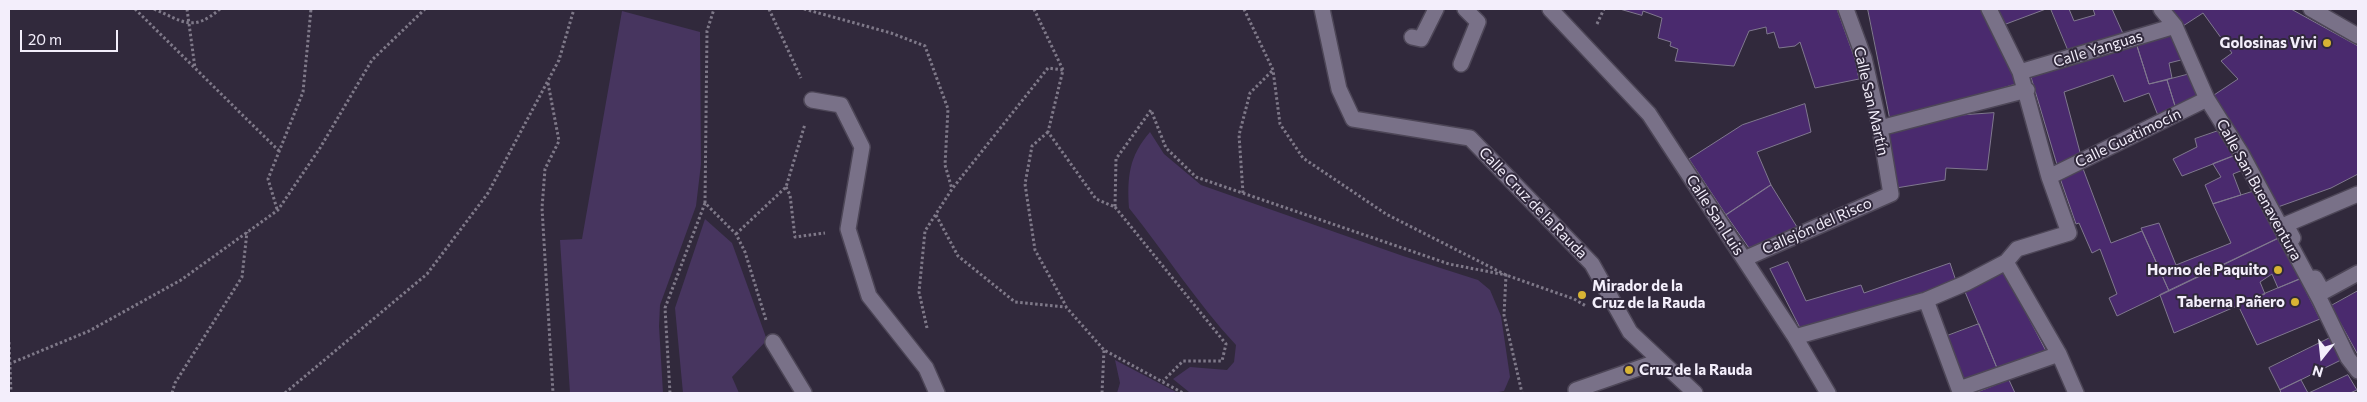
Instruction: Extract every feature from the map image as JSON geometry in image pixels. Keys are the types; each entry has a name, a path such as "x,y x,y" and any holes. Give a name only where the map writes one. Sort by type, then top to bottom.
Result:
{"street":[{"name":"Calle Cruz de la Rauda","path":"1322,9 1339,88 1353,119 1470,138 1592,264 1630,332 1695,393"},
{"path":"1412,37 1421,39 1436,9"},
{"path":"1461,64 1478,22 1465,9"},
{"name":"Calle San Luis","path":"1550,9 1649,114 1795,336 1828,393"},
{"name":"Calle San Martín","path":"1846,9 1864,58 1880,128 1891,194"},
{"path":"1795,336 1926,300 1966,283 2006,262 2018,249 2069,233 2049,177 2027,90 1989,9"},
{"name":"Calle San Buenaventura","path":"2160,9 2175,26 2206,99 2241,152 2275,219 2320,300 2348,358 2358,371"},
{"path":"2311,9 2358,36"},
{"name":"Calle Yanguas","path":"2020,72 2175,26"},
{"path":"1880,128 2027,90"},
{"name":"Calle Guatimocín","path":"2049,177 2206,99"},
{"path":"812,100 840,105 862,147 848,229 869,296 926,368 937,393"},
{"path":"2275,219 2358,184"},
{"name":"Callejón del Risco","path":"1744,259 1891,194"},
{"path":"2358,194 2286,226 2323,292 2358,273"},
{"path":"2006,262 2059,354 2076,393"},
{"path":"2320,300 2358,280"},
{"path":"1926,300 1959,389 2059,354"},
{"path":"773,342 804,393"},
{"path":"1576,390 1659,361"}],"path":[{"path":"135,9 279,151"},
{"path":"154,9 191,24 207,20 220,9"},
{"path":"187,9 191,24 195,68"},
{"path":"278,210 268,179 303,92 311,9"},
{"path":"10,364 89,330 181,280 278,210 320,148 372,60 425,9"},
{"path":"286,393 427,274 488,193 559,60 574,9"},
{"path":"670,393 665,308 705,203 707,31 714,9"},
{"path":"736,234 786,187 812,100 769,9"},
{"path":"804,9 891,32 925,46 948,110 945,165 952,190"},
{"path":"1034,9 1063,70 1048,132 1032,146 1025,184 1035,250 1066,307 1104,350 1182,393"},
{"path":"1244,9 1273,70 1280,124 1303,158 1386,214 1506,275"},
{"path":"928,331 919,292 925,231 952,190 1048,68 1063,70"},
{"path":"1243,193 1239,135 1250,93 1273,70"},
{"path":"548,82 559,141 545,170 542,208 553,393"},
{"path":"1116,207 1116,159 1152,110 1166,148 1196,177 1449,264 1506,275 1574,298 1590,308"},
{"path":"1048,132 1096,199 1116,207 1226,344 1222,361 1183,361 1163,382"},
{"path":"786,187 790,196 795,237 848,229"},
{"path":"705,203 736,234 745,252 773,342"},
{"path":"936,215 958,256 1015,302 1066,307"},
{"path":"172,393 175,383 242,277 247,232"},
{"path":"1506,275 1504,315 1522,393"},
{"path":"9,342 11,393"},
{"path":"1102,393 1104,350"}],"shaded area":[{"path":"622,11 700,32 701,164 696,206 660,305 659,326 663,393 570,393 560,240 582,239"},
{"path":"1150,132 1164,154 1201,185 1403,256 1478,280 1490,290 1501,316 1510,377 1504,391 1493,393 1189,392 1173,379 1190,367 1227,370 1234,362 1236,345 1194,295 1129,208 1128,186 1131,167 1138,150"},
{"path":"705,219 732,243 767,340 732,377 739,393 683,393 675,308"},
{"path":"1115,360 1178,393 1117,393 1120,383"}],"building":[{"path":"1620,9 1837,9 1855,59 1859,79 1815,88 1800,42 1795,46 1779,48 1774,32 1767,34 1766,27 1749,31 1734,66 1675,61 1678,49 1670,46 1671,42 1658,38 1662,18 1643,11 1642,15"},
{"path":"1868,9 1986,9 2019,83 1963,100 1890,118"},
{"path":"1992,9 2046,9 1998,27"},
{"path":"2051,9 2069,9 2074,21 2095,15 2093,9 2112,9 2125,38 2069,52"},
{"path":"2168,9 2291,9 2358,46 2358,174 2331,188 2275,208 2214,95 2238,79 2221,61 2232,53 2203,13 2183,26"},
{"path":"2174,33 2185,59 2169,63 2172,78 2149,84 2137,46"},
{"path":"2137,46 2149,84 2167,80 2176,109 2159,118 2149,93 2124,102 2113,75 2064,92 2081,156 2058,168 2031,77"},
{"path":"2190,74 2200,98 2176,109 2167,80"},
{"path":"1805,104 1811,132 1757,152 1771,185 1726,215 1689,159 1742,125"},
{"path":"1994,113 1987,170 1946,168 1945,180 1896,188 1887,133 1948,116"},
{"path":"2221,130 2236,155 2182,176 2173,159 2197,147 2195,139"},
{"path":"2236,155 2243,170 2233,174 2241,195 2213,204 2205,185 2221,177 2213,164"},
{"path":"2082,166 2111,243 2142,231 2169,291 2117,316 2109,298 2117,294 2100,249 2092,253 2079,223 2076,224 2060,178"},
{"path":"1771,185 1797,227 1749,248 1726,215"},
{"path":"2255,191 2279,238 2169,291 2141,228 2159,223 2176,265 2231,243 2213,204"},
{"path":"2279,238 2300,279 2278,288 2272,274 2260,282 2265,294 2174,333 2160,295"},
{"path":"1788,262 1806,301 1861,285 1864,293 1950,263 1957,284 1800,328 1770,269"},
{"path":"2003,268 2046,351 1997,368 1963,287"},
{"path":"2300,279 2320,319 2257,345 2238,305"},
{"path":"2358,291 2358,355 2331,306"},
{"path":"1979,324 1997,368 1963,381 1947,336"},
{"path":"2330,338 2341,360 2280,390 2269,368"},
{"path":"2348,375 2357,390 2350,393 2309,393"},
{"path":"2009,380 2015,393 1975,393"},
{"path":"2301,380 2308,393 2281,393 2280,390"}],"place":[{"name":"Golosinas Vivi","path":"2327,43"},
{"name":"Horno de Paquito","path":"2278,270"},
{"name":"Mirador de la Cruz de la Rauda","path":"1582,295"},
{"name":"Taberna Pañero","path":"2295,302"},
{"name":"Cruz de la Rauda","path":"1629,370"}]}
